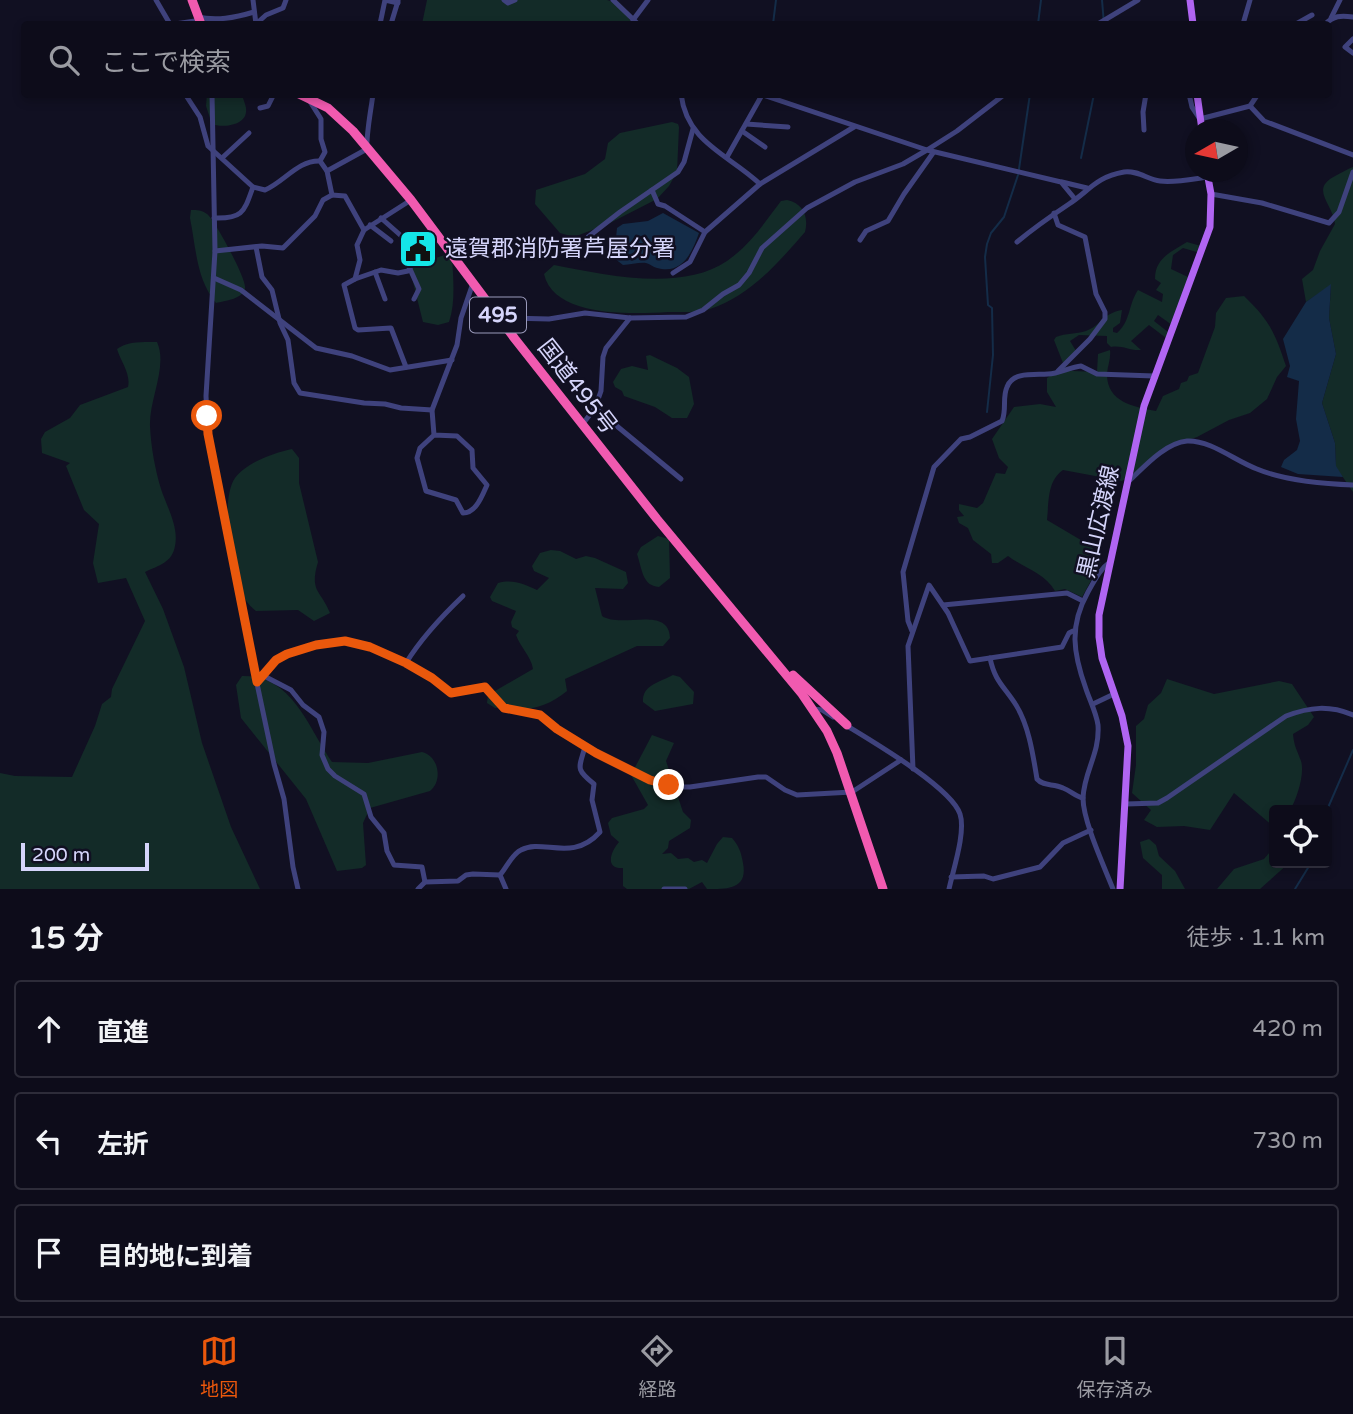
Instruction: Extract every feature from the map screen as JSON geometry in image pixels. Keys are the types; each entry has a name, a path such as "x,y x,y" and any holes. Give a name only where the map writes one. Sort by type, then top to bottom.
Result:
{"highway":[{"path":"189,0 197,21"},
{"name":"国道495号","path":"315,98 366,143 677,538 684,551"},
{"name":"国道495号","path":"366,143 572,412 813,709 827,731 852,792 883,889"},
{"path":"770,656 782,663 847,725"},
{"path":"827,731 826,717 834,717"}],"main road":[{"path":"1190,0 1193,21"},
{"path":"1197,98 1200,119"},
{"name":"黒山広渡線","path":"1120,889 1129,757 1127,736 1102,658 1099,637 1101,601 1144,406 1206,241 1212,211 1209,182"}],"street":[{"path":"156,0 171,21"},
{"path":"253,0 256,21"},
{"path":"259,21 283,8 286,0"},
{"path":"381,21 385,0 398,1 392,21"},
{"path":"504,0 508,3 515,0"},
{"path":"614,0 634,21"},
{"path":"636,21 648,0"},
{"path":"1103,21 1138,0"},
{"path":"1244,21 1250,0"},
{"path":"1328,21 1340,0"},
{"path":"202,21 235,18 254,12"},
{"path":"1301,21 1312,15"},
{"path":"1331,18 1353,17"},
{"path":"1353,40 1345,47 1353,53"},
{"path":"188,98 200,117 208,146 253,187 265,190 291,171 320,161"},
{"path":"212,98 215,251 206,396 208,434 257,682 284,799 298,889"},
{"path":"260,108 268,106 272,98"},
{"path":"312,98 311,105 321,118 321,139 325,152 320,161"},
{"path":"327,171 366,143 373,98"},
{"path":"682,98 686,118 694,130 709,146 760,184"},
{"path":"727,157 759,98"},
{"path":"770,98 930,152 1087,188"},
{"path":"505,318 549,319 585,313 630,318 686,317 703,310 739,285 749,273 762,248 807,208 855,182 930,152 1000,98"},
{"path":"1144,130 1145,98"},
{"path":"1190,98 1200,119 1250,106 1255,98"},
{"path":"1250,106 1264,121 1353,155"},
{"path":"746,124 788,127"},
{"path":"673,273 690,262 705,232 760,184 854,127"},
{"path":"588,237 678,172 694,130"},
{"path":"742,131 765,147"},
{"path":"222,158 249,133"},
{"path":"860,240 866,231 888,221 930,152"},
{"path":"320,161 327,171 332,195"},
{"path":"1017,242 1100,180 1125,172 1146,175 1158,181 1185,177"},
{"path":"1211,194 1262,203 1329,223 1339,212 1353,172"},
{"path":"1061,182 1075,199"},
{"path":"214,219 233,219 243,211 253,187"},
{"path":"652,190 658,204 705,232"},
{"path":"215,251 256,247 279,250 286,247 316,216 323,200 332,195 345,196 364,230"},
{"path":"355,279 360,260 357,245 364,230 411,201"},
{"path":"1054,213 1058,225 1085,237 1097,299 1105,312 1102,325 1058,371"},
{"path":"381,218 407,242 412,236 424,246"},
{"path":"370,225 391,241"},
{"path":"406,367 391,328 355,328 344,285 381,270 402,273 411,269 424,246 438,236"},
{"path":"256,247 262,277 272,290 279,319 288,340 294,383 300,393 432,410"},
{"path":"411,269 419,289 414,299"},
{"path":"375,272 385,299"},
{"path":"214,278 241,290 316,348 352,356 390,370 452,360"},
{"path":"434,435 457,436 472,450 473,468 487,485 469,513 463,513 456,500 426,491 417,458 420,449 434,435 432,410 457,345 461,318 473,283"},
{"path":"585,421 595,408 601,391 606,348 630,318"},
{"path":"912,631 908,621 903,572 934,467 961,439 1002,421 1006,413 1006,390 1010,382 1020,376 1048,374 1081,366 1103,374 1154,376"},
{"path":"595,408 681,479"},
{"path":"1129,481 1156,457 1186,441 1214,448 1268,473 1353,485"},
{"path":"1110,562 1101,568 1083,601 1073,631 1085,686 1098,724 1097,745 1083,798 1091,830 1113,889"},
{"path":"913,769 908,646 929,585 943,605 970,661 1062,648 1069,633 1073,631"},
{"path":"943,605 1067,593 1083,601"},
{"path":"406,663 433,625 463,596"},
{"path":"257,682 276,660 287,654 336,642 356,643 406,663 451,693 485,687 504,708 540,715 585,747 650,780 677,787 758,776 766,777 797,795 852,792 901,760"},
{"path":"990,658 995,678 1016,704 1024,720 1037,779 1041,784 1066,789 1074,796 1083,798"},
{"path":"264,676 291,690 303,705 319,717 324,732 322,755 328,769 364,794 371,817 384,834 387,851 394,865 422,867 425,882"},
{"path":"1093,704 1114,694"},
{"path":"1126,804 1158,803 1286,716 1305,709 1323,707 1353,715"},
{"path":"813,709 822,710 901,760 951,799 960,813 961,827 949,889"},
{"path":"418,889 425,882 458,881 466,875 500,875 513,856 522,849 572,848 600,832 592,800 594,784 580,773 579,768 585,747"},
{"path":"951,877 984,876 993,879 1040,867 1063,843 1091,830"},
{"path":"500,875 506,889"},
{"path":"664,889 685,889"}],"green space":[{"path":"427,0 607,0 617,3 631,21 423,21"},
{"path":"207,98 243,98 245,117 232,125 212,124 206,106"},
{"path":"672,122 679,127 677,172 657,199 610,223 574,237 560,233 535,204 536,190 585,174 605,159 608,143 620,133"},
{"path":"1353,167 1353,492 1336,467 1335,443 1322,403 1336,354 1329,318 1331,285 1306,302 1302,279 1313,270 1335,224 1324,197 1324,186 1329,180"},
{"path":"787,200 804,211 805,232 751,287 710,309 695,312 635,313 578,306 563,299 551,288 544,274 554,265 619,276 666,279 709,270 727,261 743,248 781,201"},
{"path":"191,210 207,214 217,227 241,274 245,288 241,295 216,303 209,294 198,262"},
{"path":"1187,242 1201,246 1200,253 1183,248 1173,255 1171,269 1188,277 1172,325 1158,315 1154,321 1168,332 1166,338 1149,325 1131,341 1141,350 1137,350 1111,347 1107,343 1107,336 1079,335 1070,341 1076,351 1063,363 1054,340 1056,337 1086,331 1110,314 1122,310 1120,323 1113,328 1113,332 1117,333 1125,323 1138,290 1162,302 1163,294 1156,290 1161,283 1155,279 1158,266 1165,256"},
{"path":"448,254 452,256 453,289 449,322 438,325 423,322 410,270 417,264"},
{"path":"1244,296 1271,328 1286,366 1277,377 1267,399 1250,413 1177,444 1122,481 1063,470 1054,480 1047,520 1091,546 1101,562 1082,597 1065,589 1055,591 1040,575 1008,556 998,563 992,563 991,554 973,540 968,528 959,523 957,517 964,516 959,510 959,504 977,508 983,503 996,473 1005,474 1008,467 999,458 992,439 1014,407 1040,404 1056,407 1047,392 1047,378 1064,366 1073,371 1097,372 1098,354 1110,350 1107,373 1111,391 1131,405 1156,411 1163,396 1179,389 1189,376 1198,373 1215,327 1216,313 1226,298"},
{"path":"157,342 160,361 150,416 152,450 176,539 168,560 145,572 163,609 184,667 202,743 231,827 260,889 0,889 0,773 15,776 72,777 102,704 111,697 112,689 145,621 126,578 98,583 93,563 99,524 84,510 66,466 70,463 42,453 41,439 45,432 70,418 80,405 128,387 127,373 117,349 131,343"},
{"path":"650,355 689,377 694,404 687,418 672,418 655,407 624,396 622,391 615,387 613,382 621,369 632,366 648,370 646,356"},
{"path":"292,449 299,458 299,483 318,562 315,585 330,613 314,621 298,610 256,611 245,599 240,588 229,538 228,503 235,478 254,463"},
{"path":"658,536 669,539 670,578 659,587 646,580 637,554 641,547"},
{"path":"560,551 576,559 586,556 595,558 626,572 628,583 623,589 595,588 602,616 620,620 662,622 668,628 670,638 663,646 637,646 565,679 567,691 547,703 526,709 511,709 510,706 495,708 487,703 488,695 533,669 516,635 519,631 512,627 511,622 516,611 492,601 490,597 498,583 504,582 518,583 537,590 549,578 534,571 532,566 540,553"},
{"path":"673,675 680,677 694,692 693,704 655,711 643,702 643,696 649,688"},
{"path":"242,676 260,678 287,694 332,762 368,763 422,752 432,758 438,775 430,791 370,808 363,823 366,865 362,868 337,871 306,799 241,718 236,685"},
{"path":"1167,679 1214,694 1279,681 1292,684 1314,717 1308,725 1293,734 1302,766 1298,793 1292,805 1269,805 1269,823 1234,793 1210,830 1184,826 1157,827 1144,820 1151,810 1132,793 1136,765 1136,726 1144,719 1148,705 1161,693"},
{"path":"652,735 674,743 666,761 683,812 691,820 690,828 669,841 668,848 662,854 671,853 678,859 688,858 694,862 702,860 707,863 723,837 732,838 740,852 744,872 735,886 707,889 702,882 689,889 627,889 623,886 623,868 617,868 611,863 619,842 611,835 608,823 612,818 644,809 648,805 631,775"},
{"path":"1149,839 1156,845 1159,856 1175,871 1185,889 1162,889 1162,875 1143,858 1140,842"},
{"path":"1269,853 1269,868 1283,868 1260,889 1217,889 1234,869 1264,859"}],"water":[{"path":"663,213 699,233 685,261 666,269 646,263 623,265 614,258 617,228 623,224 648,221"},
{"path":"1331,284 1329,318 1336,354 1322,403 1335,443 1336,466 1343,477 1298,474 1281,467 1284,460 1297,450 1300,441 1296,419 1299,381 1287,377 1290,366 1283,339 1306,302"}],"waterway":[{"path":"773,21 776,0"},
{"path":"1038,21 1041,0"},
{"path":"1102,0 1104,21"},
{"path":"1019,169 1029,98"},
{"path":"1081,158 1093,98"},
{"path":"987,412 993,355 992,308 988,305 985,257 991,233 1004,217 1018,175"},
{"path":"1329,805 1353,750"},
{"path":"1295,889 1308,868"}],"place":[{"name":"遠賀郡消防署芦屋分署","path":"418,249"}],"route":[{"path":"207,416 208,434 257,682 276,660 297,650 336,642 356,643 406,663 451,693 485,687 504,708 540,715 596,753 650,780 669,785"}]}
